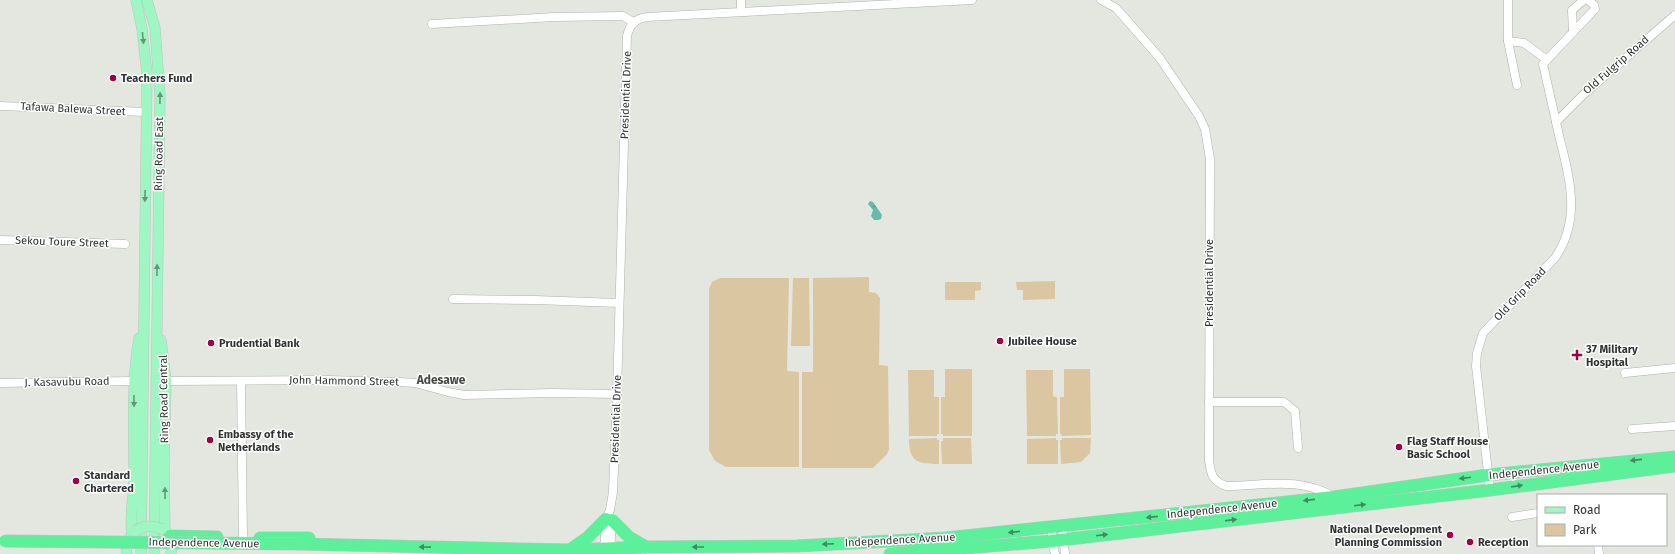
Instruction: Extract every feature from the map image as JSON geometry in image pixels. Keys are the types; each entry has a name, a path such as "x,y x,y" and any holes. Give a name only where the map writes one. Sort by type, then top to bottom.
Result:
{"highway":[{"name":"Independence Avenue","path":"2,540 299,544 607,551 646,547 813,545 946,538 1057,527 1334,497 1488,475 1675,457"},
{"name":"Independence Avenue","path":"890,554 1058,541 1490,490 1675,466"},
{"path":"569,550 587,538 609,516 629,537 646,547"},
{"path":"165,532 242,538 354,538 386,546"}],"main road":[{"name":"Ring Road Central","path":"136,0 142,29 147,74 142,554"},
{"name":"Ring Road East","path":"147,0 155,28 159,74 156,309"},
{"path":"146,171 158,171"},
{"name":"Ring Road Central","path":"127,554 126,548 132,534 130,522 134,493 135,359 144,307"},
{"name":"Ring Road Central","path":"156,309 164,353 166,381 164,462 165,532 172,543 171,554"},
{"name":"Ring Road Central","path":"154,554 156,309"},
{"name":"Independence Avenue","path":"2,540 132,534 143,526 153,526 165,532"}],"street":[{"path":"741,0 741,11"},
{"path":"432,24 554,17 622,16 633,22 647,16 972,0"},
{"name":"Presidential Drive","path":"1101,0 1116,8 1159,58 1199,116 1205,129 1210,159 1208,461 1212,477 1219,484 1226,486 1304,484 1323,490 1334,497"},
{"path":"1508,0 1508,41 1517,85"},
{"path":"1573,32 1572,10 1584,0"},
{"path":"1508,41 1524,43 1547,60 1595,9 1594,5 1588,0"},
{"name":"Old Fulgrip Road","path":"1558,120 1584,94 1675,15"},
{"name":"Presidential Drive","path":"607,551 609,516 613,492 617,394 627,36 633,22"},
{"name":"Old Grip Road","path":"1490,490 1476,366 1477,353 1483,333 1555,258 1568,230 1570,220 1572,197 1558,120 1543,64 1547,60"},
{"name":"Tafawa Balewa Street","path":"0,106 146,112"},
{"name":"Sekou Toure Street","path":"0,240 125,244"},
{"path":"453,298 619,303"},
{"path":"1626,373 1675,368"},
{"name":"John Hammond Street","path":"166,381 327,380 400,382 415,383 464,395 553,393 617,394"},
{"name":"J. Kasavubu Road","path":"0,384 134,381"},
{"path":"241,381 242,538"},
{"path":"1209,402 1284,402 1295,410 1298,448"},
{"path":"1632,429 1675,426"},
{"path":"1512,517 1537,513"},
{"path":"1055,554 1058,541 1057,527"},
{"path":"1058,541 1065,554"}],"green space":[{"path":"869,277 869,292 876,293 880,298 879,365 888,366 889,449 887,454 873,468 802,468 802,372 813,372 813,278"},
{"path":"720,278 789,278 787,371 799,372 799,467 726,467 715,461 709,450 709,289 712,282"},
{"path":"793,278 809,278 810,346 791,346"},
{"path":"1055,281 1055,299 1023,300 1023,290 1017,290 1016,282"},
{"path":"945,282 981,282 981,290 975,291 975,300 945,300"},
{"path":"945,369 972,369 972,436 943,436 943,434 941,434 941,397 945,397"},
{"path":"1064,369 1090,369 1091,435 1062,436 1060,433 1060,397 1064,397"},
{"path":"908,370 934,370 934,397 939,397 939,434 937,434 937,436 909,436"},
{"path":"1026,370 1053,370 1053,396 1057,397 1058,434 1056,434 1056,436 1027,436"},
{"path":"937,438 937,440 939,440 939,464 920,462 913,457 909,447 909,439"},
{"path":"943,438 971,438 972,464 942,464 941,441 943,441"},
{"path":"1056,438 1056,440 1058,440 1058,464 1027,464 1027,439"},
{"path":"1062,438 1091,438 1090,453 1081,462 1061,464 1060,440 1062,440"}],"water":[{"path":"870,201 873,202 882,215 881,219 874,220 871,216 873,210 868,204"}],"place":[{"name":"Teachers Fund","path":"113,78"},
{"name":"Jubilee House","path":"1000,341"},
{"name":"Prudential Bank","path":"211,343"},
{"name":"37 Military Hospital","path":"1577,355"},
{"name":"Embassy of the Netherlands","path":"210,440"},
{"name":"Flag Staff House Basic School","path":"1399,447"},
{"name":"Standard Chartered","path":"76,481"},
{"name":"National Development Planning Commission","path":"1450,535"},
{"name":"Reception","path":"1470,542"}],"district":[{"name":"Adesawe","path":"441,380"}]}
